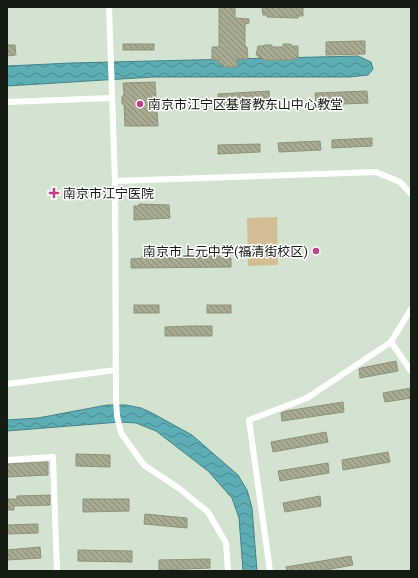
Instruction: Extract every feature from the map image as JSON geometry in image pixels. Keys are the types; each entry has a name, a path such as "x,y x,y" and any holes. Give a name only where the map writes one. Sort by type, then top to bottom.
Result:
{"street":[{"path":"109,7 115,181 117,416 121,433 144,465 180,489 208,512 226,543 228,571"},
{"path":"7,102 111,98"},
{"path":"115,181 376,172 400,182 411,194"},
{"path":"270,571 249,420 307,398 391,342 411,308"},
{"path":"391,342 411,371"},
{"path":"7,384 116,370"},
{"path":"7,460 53,457 57,571"}],"shaded area":[{"path":"277,217 278,265 248,266 247,218"}],"water":[{"path":"358,56 371,62 373,69 368,75 350,77 153,77 7,86 7,66"},
{"path":"107,405 126,405 141,408 152,413 192,435 238,475 247,490 252,508 257,571 243,571 239,518 232,498 208,471 156,431 136,423 120,422 7,431 7,420 38,418"}],"building":[{"path":"219,7 235,7 235,18 249,19 249,23 245,24 245,47 247,47 248,59 237,59 237,67 223,67 223,64 219,64 219,60 212,60 212,47 219,47"},
{"path":"262,7 303,7 303,16 298,16 298,18 267,17 268,15 263,15"},
{"path":"365,41 365,54 326,55 326,42"},
{"path":"123,44 154,44 154,50 123,50"},
{"path":"283,44 298,46 298,59 262,60 263,58 256,55 258,46 272,45 272,47 283,47"},
{"path":"7,45 15,45 16,55 7,56"},
{"name":"南京市江宁区基督教东山中心教堂","path":"155,82 158,126 125,126 124,104 122,104 122,96 124,96 123,83"},
{"path":"269,91 270,103 218,106 218,94"},
{"path":"367,91 368,103 316,105 315,93"},
{"path":"372,138 372,146 332,148 332,140"},
{"path":"320,141 321,150 279,152 278,143"},
{"path":"260,144 260,152 218,154 218,145"},
{"path":"139,204 169,205 170,218 134,220 134,206 139,206"},
{"path":"142,256 196,258 196,256 220,256 220,258 231,258 231,267 131,268 131,259 143,258"},
{"path":"134,305 159,305 159,313 134,313"},
{"path":"207,305 231,305 231,313 207,313"},
{"path":"212,326 212,336 165,336 165,327"},
{"path":"396,361 398,371 360,378 359,369 361,368"},
{"path":"411,388 411,398 385,402 383,393"},
{"path":"343,402 344,412 282,421 281,413 286,411"},
{"path":"326,432 328,442 273,452 271,442"},
{"path":"388,452 390,462 343,470 342,460"},
{"path":"76,454 110,455 110,467 76,466"},
{"path":"48,462 48,475 7,477 8,464"},
{"path":"328,463 329,473 280,481 278,471"},
{"path":"50,495 50,505 14,506 14,510 7,510 7,499 17,499 17,496"},
{"path":"320,496 321,506 285,512 283,503"},
{"path":"83,499 129,499 129,511 83,512"},
{"path":"145,514 187,518 187,528 144,524"},
{"path":"38,524 38,533 7,534 7,525"},
{"path":"40,547 41,558 7,560 7,550"},
{"path":"78,550 132,551 132,562 78,561"},
{"path":"351,556 353,565 320,571 287,571 286,567"},
{"path":"210,559 210,568 159,570 159,560"}],"place":[{"name":"南京市江宁区基督教东山中心教堂","path":"140,104"},
{"name":"南京市江宁医院","path":"54,193"},
{"name":"南京市上元中学(福清街校区)","path":"316,251"}]}
